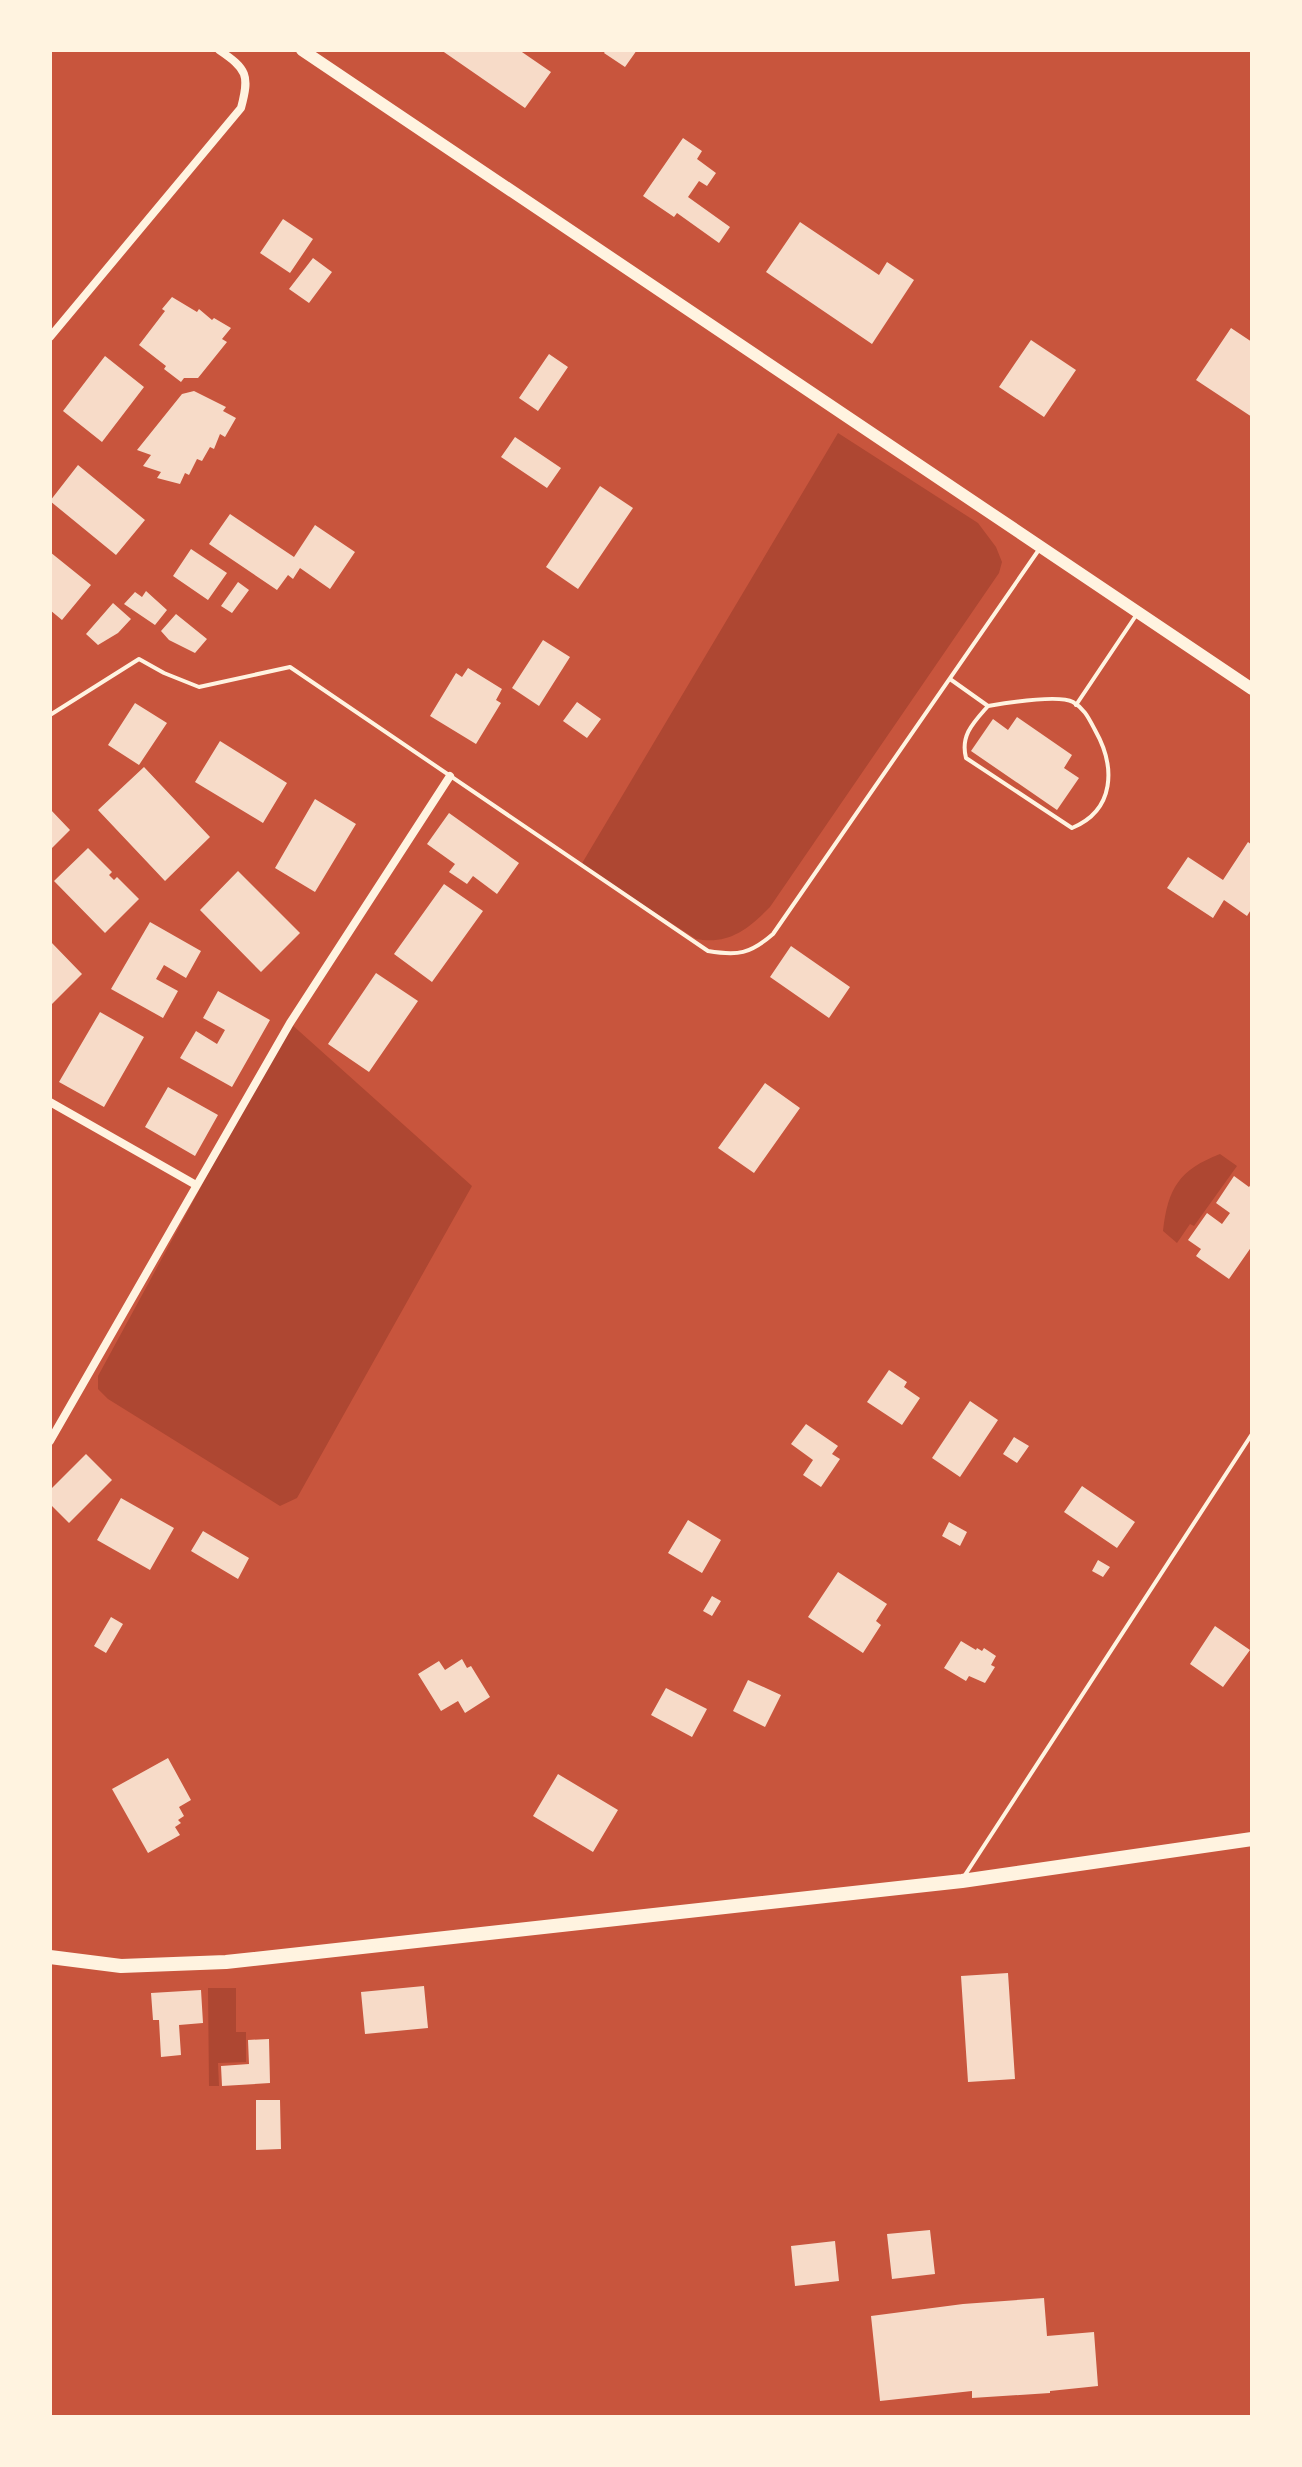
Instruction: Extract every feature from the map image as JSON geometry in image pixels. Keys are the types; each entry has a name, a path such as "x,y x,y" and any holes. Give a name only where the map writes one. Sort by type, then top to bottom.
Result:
{"main road":[{"path":"302,50 1252,689"},
{"path":"50,1957 121,1966 226,1962 962,1881 1252,1839"}],"street":[{"path":"50,337 241,108 248,83 241,65 219,50"},
{"path":"50,1441 290,1023 450,776"},
{"path":"50,1102 196,1185"}],"lane":[{"path":"50,715 139,659 199,687 290,667 708,951 730,955 754,950 773,934 1040,549"},
{"path":"1076,705 1137,614"},
{"path":"950,679 988,706"},
{"path":"1027,700 1070,700 1084,710 1098,736 1110,772 1108,790 1086,822 1072,828 966,758 963,746 968,730 988,706 1027,700"},
{"path":"962,1881 1252,1434"}],"shaded area":[{"path":"838,433 978,523 996,547 1002,562 999,573 770,907 737,934 718,940 696,939 581,865"},
{"path":"290,1023 472,1186 297,1498 280,1506 108,1399 98,1389 98,1376"},
{"path":"1220,1154 1237,1166 1194,1226 1190,1224 1177,1243 1163,1231 1172,1192 1185,1174"},
{"path":"208,1988 236,1988 236,2032 246,2032 246,2062 218,2063 219,2086 209,2086"}],"building":[{"path":"441,50 519,50 551,72 525,108"},
{"path":"606,50 637,50 625,67 604,53"},
{"path":"683,138 702,151 697,159 716,173 707,186 699,181 688,197 730,227 719,243 677,213 674,217 643,196"},
{"path":"283,219 313,239 290,273 260,253"},
{"path":"800,222 879,275 887,262 914,280 872,344 766,272"},
{"path":"313,258 332,272 309,303 289,289"},
{"path":"172,297 231,328 222,339 227,342 198,378 184,378 181,382 139,345"},
{"path":"1231,328 1252,342 1252,417 1196,380"},
{"path":"1031,340 1076,370 1044,417 999,387"},
{"path":"549,354 568,367 538,411 519,398"},
{"path":"105,356 144,387 102,442 63,411"},
{"path":"194,391 226,407 223,411 236,418 225,437 220,434 214,449 210,447 202,461 197,459 180,484 157,478 161,472 143,466 151,455 137,450 182,394"},
{"path":"515,437 561,468 547,488 501,457"},
{"path":"78,465 145,520 116,555 50,501"},
{"path":"600,486 633,508 578,589 546,567"},
{"path":"230,514 294,557 315,525 355,552 330,589 300,568 293,579 288,575 277,590 209,544"},
{"path":"191,549 227,573 208,600 173,576"},
{"path":"50,552 91,585 62,620 50,610"},
{"path":"238,582 249,590 232,613 221,606"},
{"path":"146,591 167,610 155,625 124,604 135,592 142,597"},
{"path":"113,603 131,619 118,633 98,645 86,634"},
{"path":"176,614 207,639 195,653 169,640 161,631"},
{"path":"543,640 570,657 539,706 512,688"},
{"path":"468,668 502,689 496,700 501,703 476,744 430,716 456,673 462,677"},
{"path":"577,702 601,719 587,738 563,721"},
{"path":"135,703 167,723 139,765 108,745"},
{"path":"1017,717 1072,755 1064,768 1079,778 1057,810 971,751 993,719 1008,730"},
{"path":"220,741 287,783 263,823 195,782"},
{"path":"144,767 210,837 165,881 98,810"},
{"path":"315,799 356,824 315,892 275,868"},
{"path":"50,809 70,830 50,850"},
{"path":"449,813 519,863 497,894 473,876 467,884 449,872 455,864 427,844"},
{"path":"1248,842 1252,845 1252,908 1247,916 1224,900 1213,918 1167,888 1188,857 1223,880"},
{"path":"88,848 112,872 109,875 114,880 117,877 139,899 105,933 54,881"},
{"path":"238,871 300,933 261,972 200,910"},
{"path":"444,884 483,911 432,982 394,954"},
{"path":"150,922 201,951 186,978 164,965 156,979 178,991 163,1018 111,989"},
{"path":"50,941 82,974 50,1006"},
{"path":"791,946 850,987 829,1018 770,977"},
{"path":"376,973 418,1001 369,1072 328,1044"},
{"path":"218,991 270,1020 232,1087 180,1058 196,1031 217,1044 225,1030 203,1018"},
{"path":"100,1012 144,1037 104,1107 59,1082"},
{"path":"765,1083 800,1108 754,1173 718,1148"},
{"path":"168,1087 218,1115 195,1156 145,1127"},
{"path":"1234,1176 1249,1187 1252,1183 1252,1246 1229,1279 1196,1256 1201,1249 1188,1240 1207,1213 1222,1224 1230,1213 1216,1203"},
{"path":"889,1370 907,1382 904,1387 920,1398 902,1425 867,1402"},
{"path":"970,1401 998,1420 960,1477 932,1458"},
{"path":"806,1424 838,1446 832,1454 840,1459 821,1487 803,1475 813,1460 791,1444"},
{"path":"1014,1437 1029,1446 1017,1463 1003,1454"},
{"path":"86,1454 112,1480 69,1523 50,1504 50,1490"},
{"path":"1082,1486 1135,1522 1117,1548 1064,1512"},
{"path":"121,1498 174,1528 150,1570 97,1540"},
{"path":"688,1520 721,1540 702,1573 668,1553"},
{"path":"949,1522 967,1532 960,1546 942,1536"},
{"path":"203,1531 249,1558 238,1579 191,1551"},
{"path":"1098,1560 1110,1567 1103,1577 1092,1571"},
{"path":"838,1572 887,1604 876,1621 881,1625 863,1653 808,1617"},
{"path":"712,1596 721,1601 712,1616 703,1611"},
{"path":"111,1617 123,1624 106,1653 94,1646"},
{"path":"1215,1626 1250,1650 1223,1687 1190,1664"},
{"path":"961,1641 976,1650 982,1651 984,1648 996,1656 991,1665 995,1667 985,1683 969,1676 966,1681 944,1668"},
{"path":"462,1659 467,1668 471,1666 490,1697 465,1713 458,1701 441,1711 418,1674 439,1661 445,1670"},
{"path":"748,1680 781,1695 765,1727 733,1711"},
{"path":"666,1688 707,1709 692,1737 651,1715"},
{"path":"168,1758 191,1800 179,1807 184,1816 175,1827 180,1835 148,1853 112,1789"},
{"path":"558,1774 618,1810 593,1852 533,1816"},
{"path":"1008,1973 1015,2079 968,2082 961,1976"},
{"path":"424,1986 428,2028 365,2034 361,1992"},
{"path":"201,1990 203,2023 179,2025 181,2055 161,2057 159,2020 153,2020 151,1993"},
{"path":"269,2039 270,2083 222,2086 221,2066 249,2064 248,2040"},
{"path":"256,2100 280,2100 281,2149 256,2150"},
{"path":"930,2230 935,2274 892,2279 887,2234"},
{"path":"835,2241 839,2281 795,2286 791,2246"},
{"path":"1044,2298 1047,2336 1094,2332 1098,2386 1050,2393 972,2398 972,2391 880,2401 871,2316 963,2304"}]}
